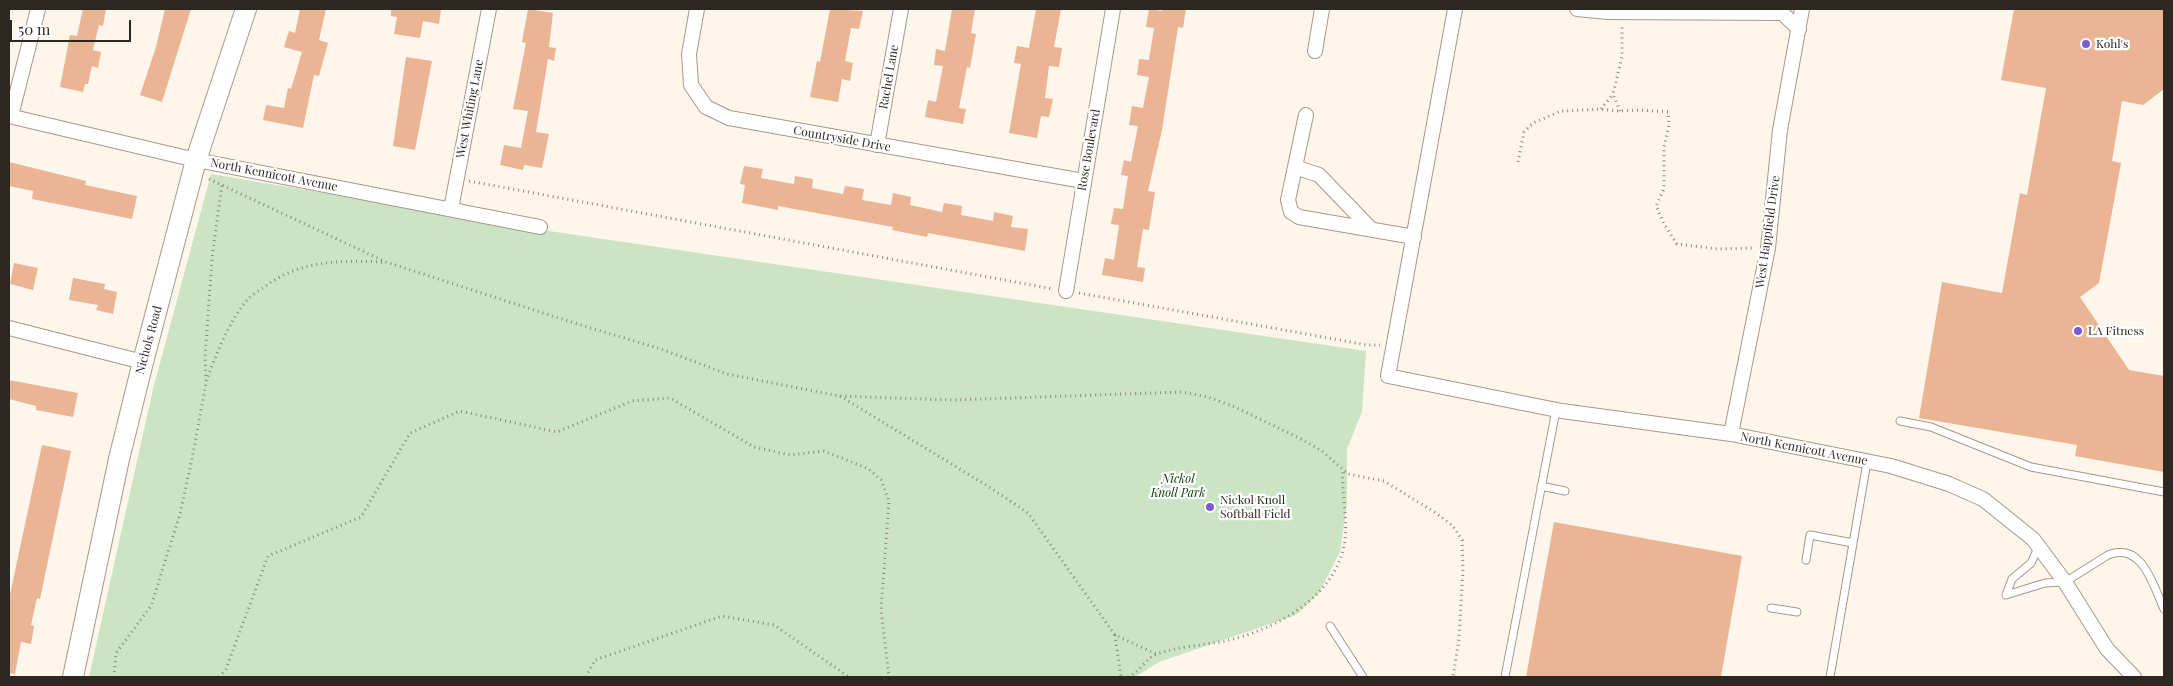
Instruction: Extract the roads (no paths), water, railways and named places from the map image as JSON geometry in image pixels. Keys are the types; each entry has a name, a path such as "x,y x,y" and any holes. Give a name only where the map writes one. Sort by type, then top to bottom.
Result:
{"street":[{"path":"10,116 38,9"},
{"name":"Nichols Road","path":"72,677 119,460 143,362 196,160 246,9"},
{"name":"West Whiting Lane","path":"451,209 489,9"},
{"name":"Countryside Drive","path":"696,9 689,54 691,85 706,107 729,118 1083,181"},
{"name":"Rachel Lane","path":"877,144 901,9"},
{"name":"Rose Boulevard","path":"1066,291 1113,9"},
{"path":"1315,51 1322,9"},
{"path":"1306,115 1288,200 1292,212 1299,217 1414,237 1455,9"},
{"path":"1577,9 1622,13 1782,13 1799,29"},
{"name":"West Happfield Drive","path":"1732,434 1768,248 1780,130 1802,9"},
{"name":"North Kennicott Avenue","path":"10,116 196,160 540,226"},
{"path":"1295,167 1319,175 1371,229"},
{"name":"North Kennicott Avenue","path":"1414,237 1388,376 1556,410 1732,434 1867,462 1919,474 1949,484 1983,499 2033,539 2065,582 2107,649 2134,677"},
{"path":"9,328 143,362"}],"lane":[{"path":"1505,677 1556,410"},
{"path":"1900,421 1931,427 2030,467 2164,492"},
{"path":"1830,677 1867,462"},
{"path":"1541,486 1565,491"},
{"path":"1806,560 1810,535 1853,543"},
{"path":"2038,548 2031,563 2012,580 2006,595 2044,583 2065,582 2108,555 2116,552 2130,553 2143,563 2164,609"},
{"path":"1771,608 1797,612"},
{"path":"1330,626 1363,677"}],"place":[{"name":"Kohl's","path":"2086,44"},
{"name":"LA Fitness","path":"2078,331"},
{"name":"Nickol Knoll Softball Field","path":"1210,507"}],"park label":[{"name":"Nickol Knoll Park","path":"1178,486"}]}
